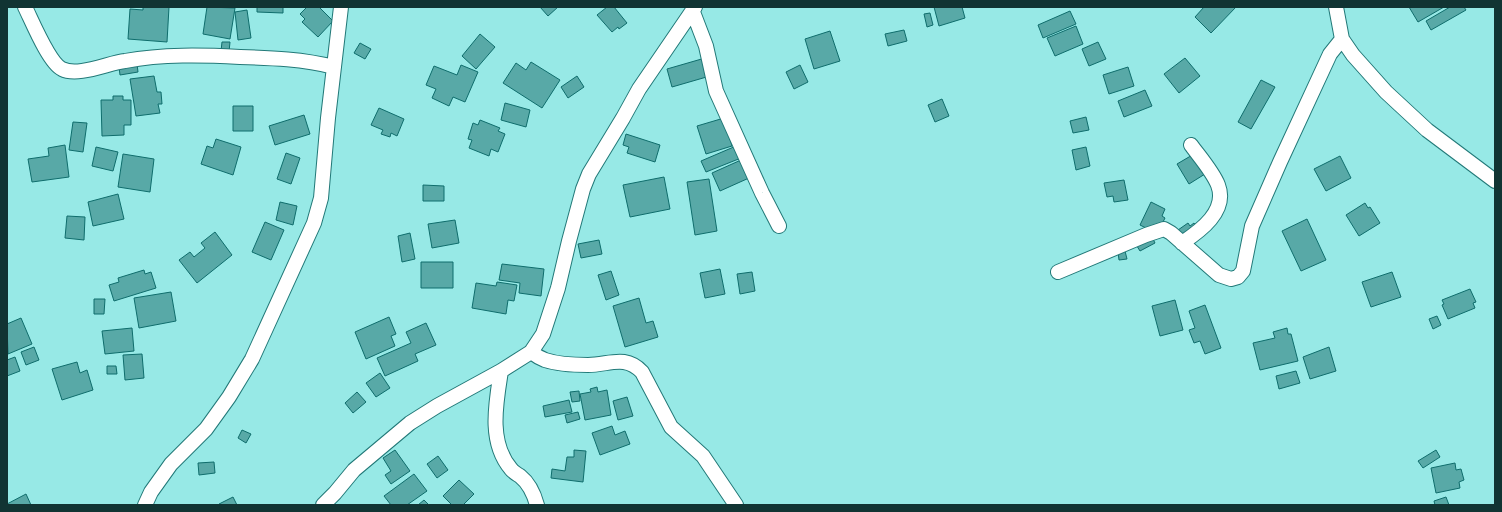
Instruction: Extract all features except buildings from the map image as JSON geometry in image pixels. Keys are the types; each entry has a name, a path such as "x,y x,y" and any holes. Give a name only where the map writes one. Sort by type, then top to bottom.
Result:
{"street":[{"path":"25,7 50,56 62,69 71,71 84,70 150,56 200,55 303,60 334,67"},
{"path":"145,505 151,492 171,464 206,429 229,397 252,359 314,223 322,198 328,118 341,7"},
{"path":"1336,7 1342,38 1353,55 1386,92 1427,130 1495,181"},
{"path":"694,9 706,46 716,91 762,194 779,226"},
{"path":"323,505 354,470 410,423 501,371 531,352 543,334 558,288 583,189 589,174 639,89 694,9"},
{"path":"1058,272 1164,229 1171,233 1219,275 1231,279 1238,278 1243,271 1252,226 1330,54 1342,38"},
{"path":"1182,243 1198,232 1210,220 1220,203 1218,184 1191,145"},
{"path":"531,352 545,360 560,363 588,365 621,361 629,362 636,366 642,372 671,427 703,456 736,505"},
{"path":"501,371 496,401 496,420 499,446 502,457 512,471 529,485 535,496 537,505"}]}
